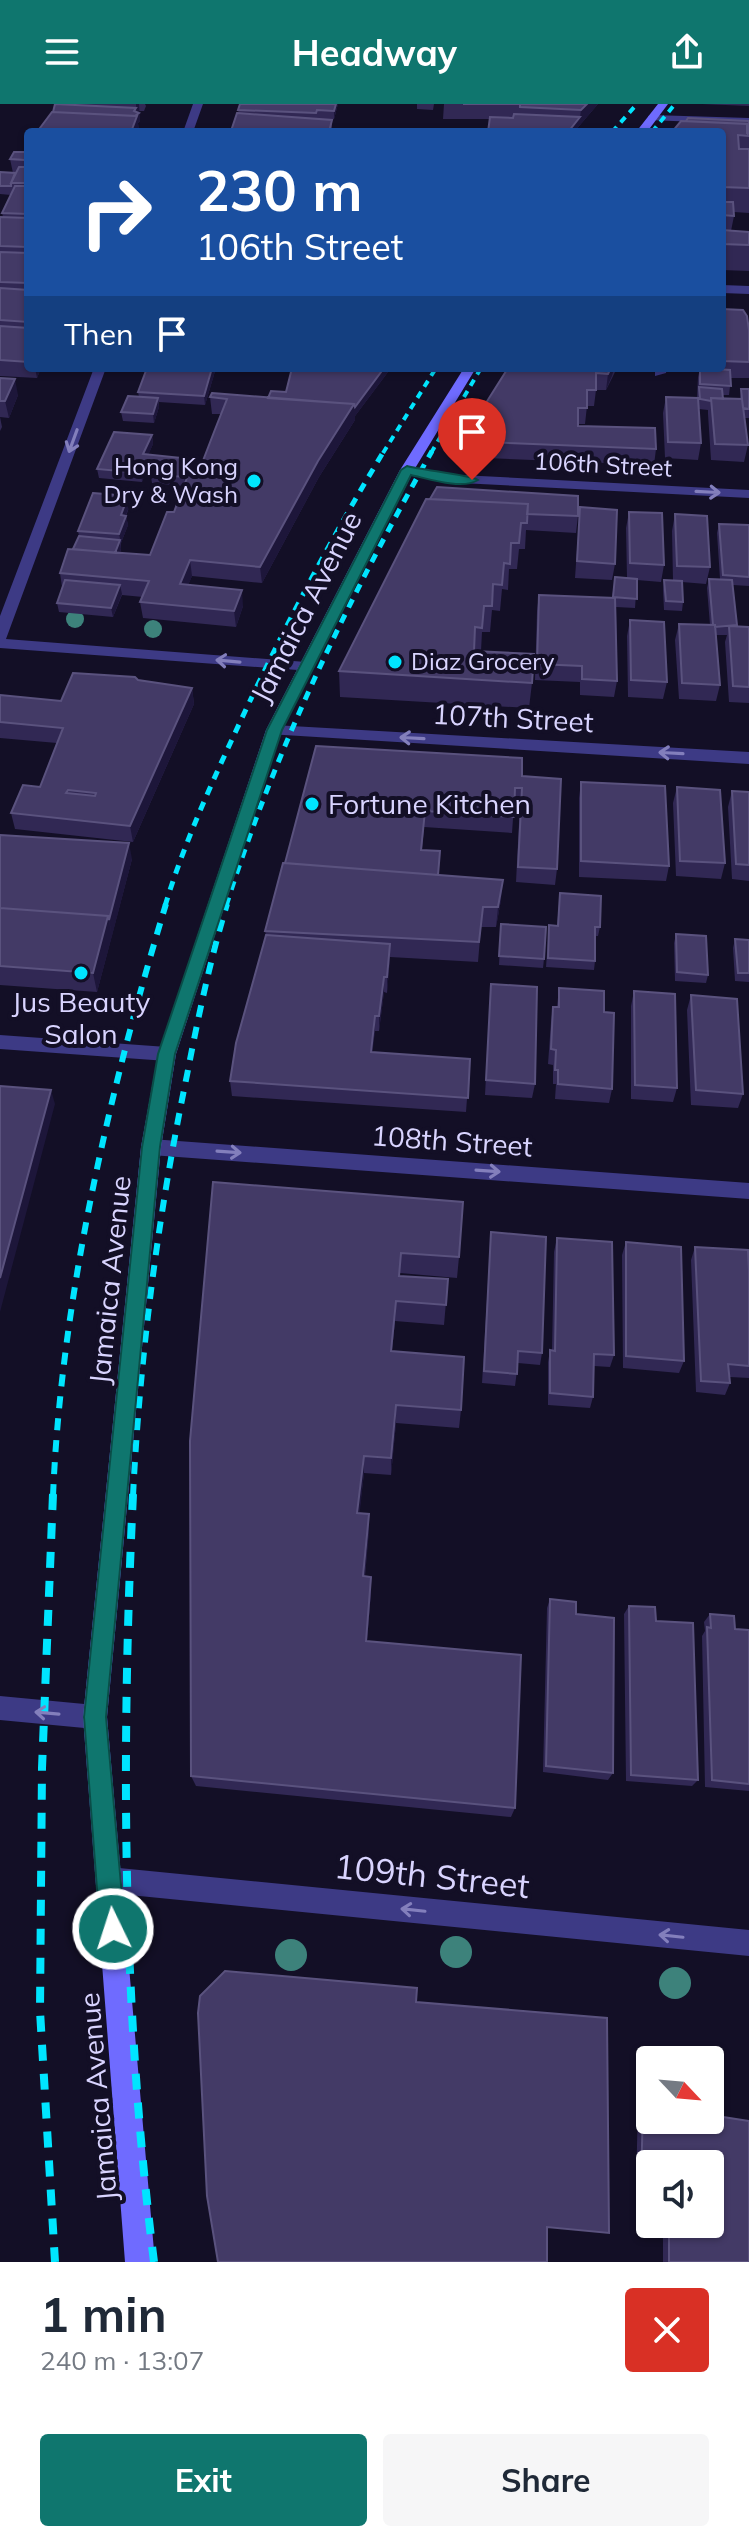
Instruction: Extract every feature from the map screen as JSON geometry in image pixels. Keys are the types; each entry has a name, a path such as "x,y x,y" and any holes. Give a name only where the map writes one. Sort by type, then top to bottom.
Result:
{"main road":[{"path":"644,128 663,104"},
{"name":"Jamaica Avenue","path":"140,2262 95,1717 151,1147 167,1054 274,730 407,470 468,372"}],"street":[{"path":"189,128 198,104"},
{"path":"652,118 749,121"},
{"path":"726,289 749,290"},
{"path":"0,636 99,372"},
{"name":"106th Street","path":"407,470 441,478 749,494"},
{"path":"0,643 306,667"},
{"name":"107th Street","path":"274,730 749,758"},
{"path":"0,1042 167,1054"},
{"name":"108th Street","path":"151,1147 749,1191"},
{"path":"0,1708 95,1717"},
{"name":"109th Street","path":"109,1880 749,1943"}],"building":[{"path":"55,104 136,108 134,111 139,113 135,116 53,112"},
{"path":"240,104 336,104 334,111 317,110 316,113 238,110"},
{"path":"520,104 587,104 581,110 520,107"},
{"path":"52,112 137,116 132,128 40,128"},
{"path":"237,113 332,120 330,128 232,128"},
{"path":"514,114 580,117 571,128 489,128 490,117 513,118"},
{"path":"688,118 749,121 749,133 747,124 686,121"},
{"path":"681,121 747,124 748,136 738,135 739,149 749,149 749,188 726,187 726,128 675,128"},
{"path":"14,152 24,152 24,160 10,159"},
{"path":"19,167 24,167 24,183 11,183"},
{"path":"0,172 15,173 11,186 0,186"},
{"path":"15,186 24,186 24,214 2,213"},
{"path":"726,202 733,202 734,216 726,215"},
{"path":"0,217 24,218 24,247 0,246"},
{"path":"726,230 749,232 749,245 726,244"},
{"path":"0,252 24,253 24,283 0,282"},
{"path":"0,288 24,290 24,322 0,320"},
{"path":"726,309 743,310 747,316 749,362 726,361"},
{"path":"0,326 24,328 24,362 0,360"},
{"path":"730,370 731,386 700,384 700,372"},
{"path":"146,372 211,372 204,396 138,392"},
{"path":"291,372 381,372 355,407 354,404 268,398 271,391 286,392"},
{"path":"505,372 609,372 596,373 596,390 587,390 587,408 578,408 578,426 655,428 656,449 462,441"},
{"path":"0,378 15,379 5,401 0,401"},
{"path":"699,387 722,389 723,399 700,399"},
{"path":"741,389 749,389 749,409 743,408"},
{"path":"212,393 354,404 318,461 260,567 190,560 180,584 242,590 234,611 140,602 149,581 60,573 68,549 150,555 167,512 174,512 190,470 199,471 227,399 210,397"},
{"path":"128,396 158,398 153,414 121,412"},
{"path":"666,397 698,398 701,443 668,442"},
{"path":"711,398 742,399 748,445 715,444"},
{"path":"114,432 152,435 143,454 192,459 184,477 151,474 153,468 143,467 141,473 97,469"},
{"path":"437,487 578,496 578,516 527,514 528,504 430,499"},
{"path":"93,493 128,496 121,515 126,516 119,534 78,531"},
{"path":"426,499 528,504 527,523 521,523 519,543 511,543 510,564 504,563 502,585 493,584 492,606 484,606 482,628 475,627 474,651 534,654 532,683 339,671"},
{"path":"580,507 617,510 615,564 577,561"},
{"path":"629,512 662,513 664,565 630,563"},
{"path":"675,514 707,516 710,567 677,566"},
{"path":"719,524 749,525 749,577 723,575"},
{"path":"79,536 120,540 115,553 73,549"},
{"path":"615,577 637,579 637,599 613,597"},
{"path":"709,579 732,580 737,625 713,625"},
{"path":"65,580 120,585 111,608 57,603"},
{"path":"664,580 682,581 683,602 666,601"},
{"path":"539,595 615,598 617,681 582,679 582,666 537,664"},
{"path":"630,620 664,622 667,682 631,680"},
{"path":"679,624 715,625 720,685 682,683"},
{"path":"729,626 749,627 749,687 733,686"},
{"path":"73,673 135,677 192,688 130,826 11,813 23,785 40,787 63,728 0,722 0,695 61,701","holes":["68,790 96,793 95,796 66,793"]},
{"path":"316,746 522,758 522,776 561,779 557,869 518,867 522,788 515,788 514,817 425,811 421,850 440,851 438,875 285,863"},
{"path":"581,782 665,786 669,866 581,861"},
{"path":"677,787 720,790 725,863 680,861"},
{"path":"732,791 749,792 749,865 736,864"},
{"path":"0,835 129,843 109,920 108,916 0,908"},
{"path":"283,863 503,880 498,907 483,907 479,942 265,931"},
{"path":"560,893 601,896 600,927 595,927 595,961 548,958 549,925 558,926"},
{"path":"0,908 108,916 93,973 0,966"},
{"path":"501,924 546,927 544,959 499,956"},
{"path":"676,934 706,936 708,975 677,972"},
{"path":"266,935 390,944 387,977 384,977 379,1016 375,1016 371,1052 470,1059 468,1098 230,1081 236,1043"},
{"path":"735,939 749,940 749,973 738,973"},
{"path":"491,984 537,987 535,1084 486,1080"},
{"path":"559,988 604,991 604,1012 614,1013 612,1089 558,1084 556,1050 551,1049 553,1007 559,1007"},
{"path":"634,991 675,994 677,1088 635,1085"},
{"path":"691,995 737,999 743,1094 696,1090"},
{"path":"0,1086 51,1090 0,1278"},
{"path":"213,1182 463,1202 459,1257 401,1253 399,1276 448,1279 446,1305 396,1301 391,1351 464,1357 461,1410 396,1405 391,1458 364,1456 357,1513 369,1514 363,1576 371,1577 366,1641 521,1655 515,1808 191,1776 190,1441"},
{"path":"491,1232 546,1237 542,1353 518,1351 517,1374 484,1371"},
{"path":"557,1238 612,1242 614,1355 594,1354 593,1397 550,1393 550,1350 555,1351"},
{"path":"626,1242 681,1247 684,1361 626,1356"},
{"path":"695,1247 748,1250 749,1366 728,1364 730,1383 701,1381"},
{"path":"550,1599 576,1602 576,1614 614,1618 613,1773 546,1766"},
{"path":"629,1606 655,1607 656,1621 693,1623 698,1780 631,1775"},
{"path":"710,1614 734,1616 735,1629 749,1630 749,1784 712,1780 707,1627 711,1628"},
{"path":"225,1971 417,1988 416,2002 607,2018 609,2233 547,2227 547,2262 218,2262 207,2196 198,2013 200,1996"},
{"path":"724,2117 749,2121 749,2262 669,2262 669,2238 724,2238 724,2150 642,2150 642,2134 724,2134"}],"railway":[{"path":"616,128 637,104"},
{"path":"655,128 675,104"},
{"path":"383,453 434,372"},
{"path":"431,453 479,372"},
{"path":"165,906 200,812 257,686 327,550 384,451"},
{"path":"226,906 268,788 317,673 372,561 432,451"},
{"path":"53,1496 66,1348 91,1197 125,1048 166,904"},
{"path":"133,1496 146,1337 167,1180 200,1011 227,904"},
{"path":"53,1494 42,1768 40,2011 55,2262"},
{"path":"133,1494 127,1687 127,1879 136,2071 154,2262"}],"place":[{"name":"Hong Kong Dry & Wash","path":"254,481"},
{"name":"Diaz Grocery","path":"395,662"},
{"name":"Fortune Kitchen","path":"312,804"},
{"name":"Jus Beauty Salon","path":"81,973"}],"route":[{"path":"113,1929 95,1717 151,1147 167,1054 274,730 407,470 441,478 472,480"}]}
